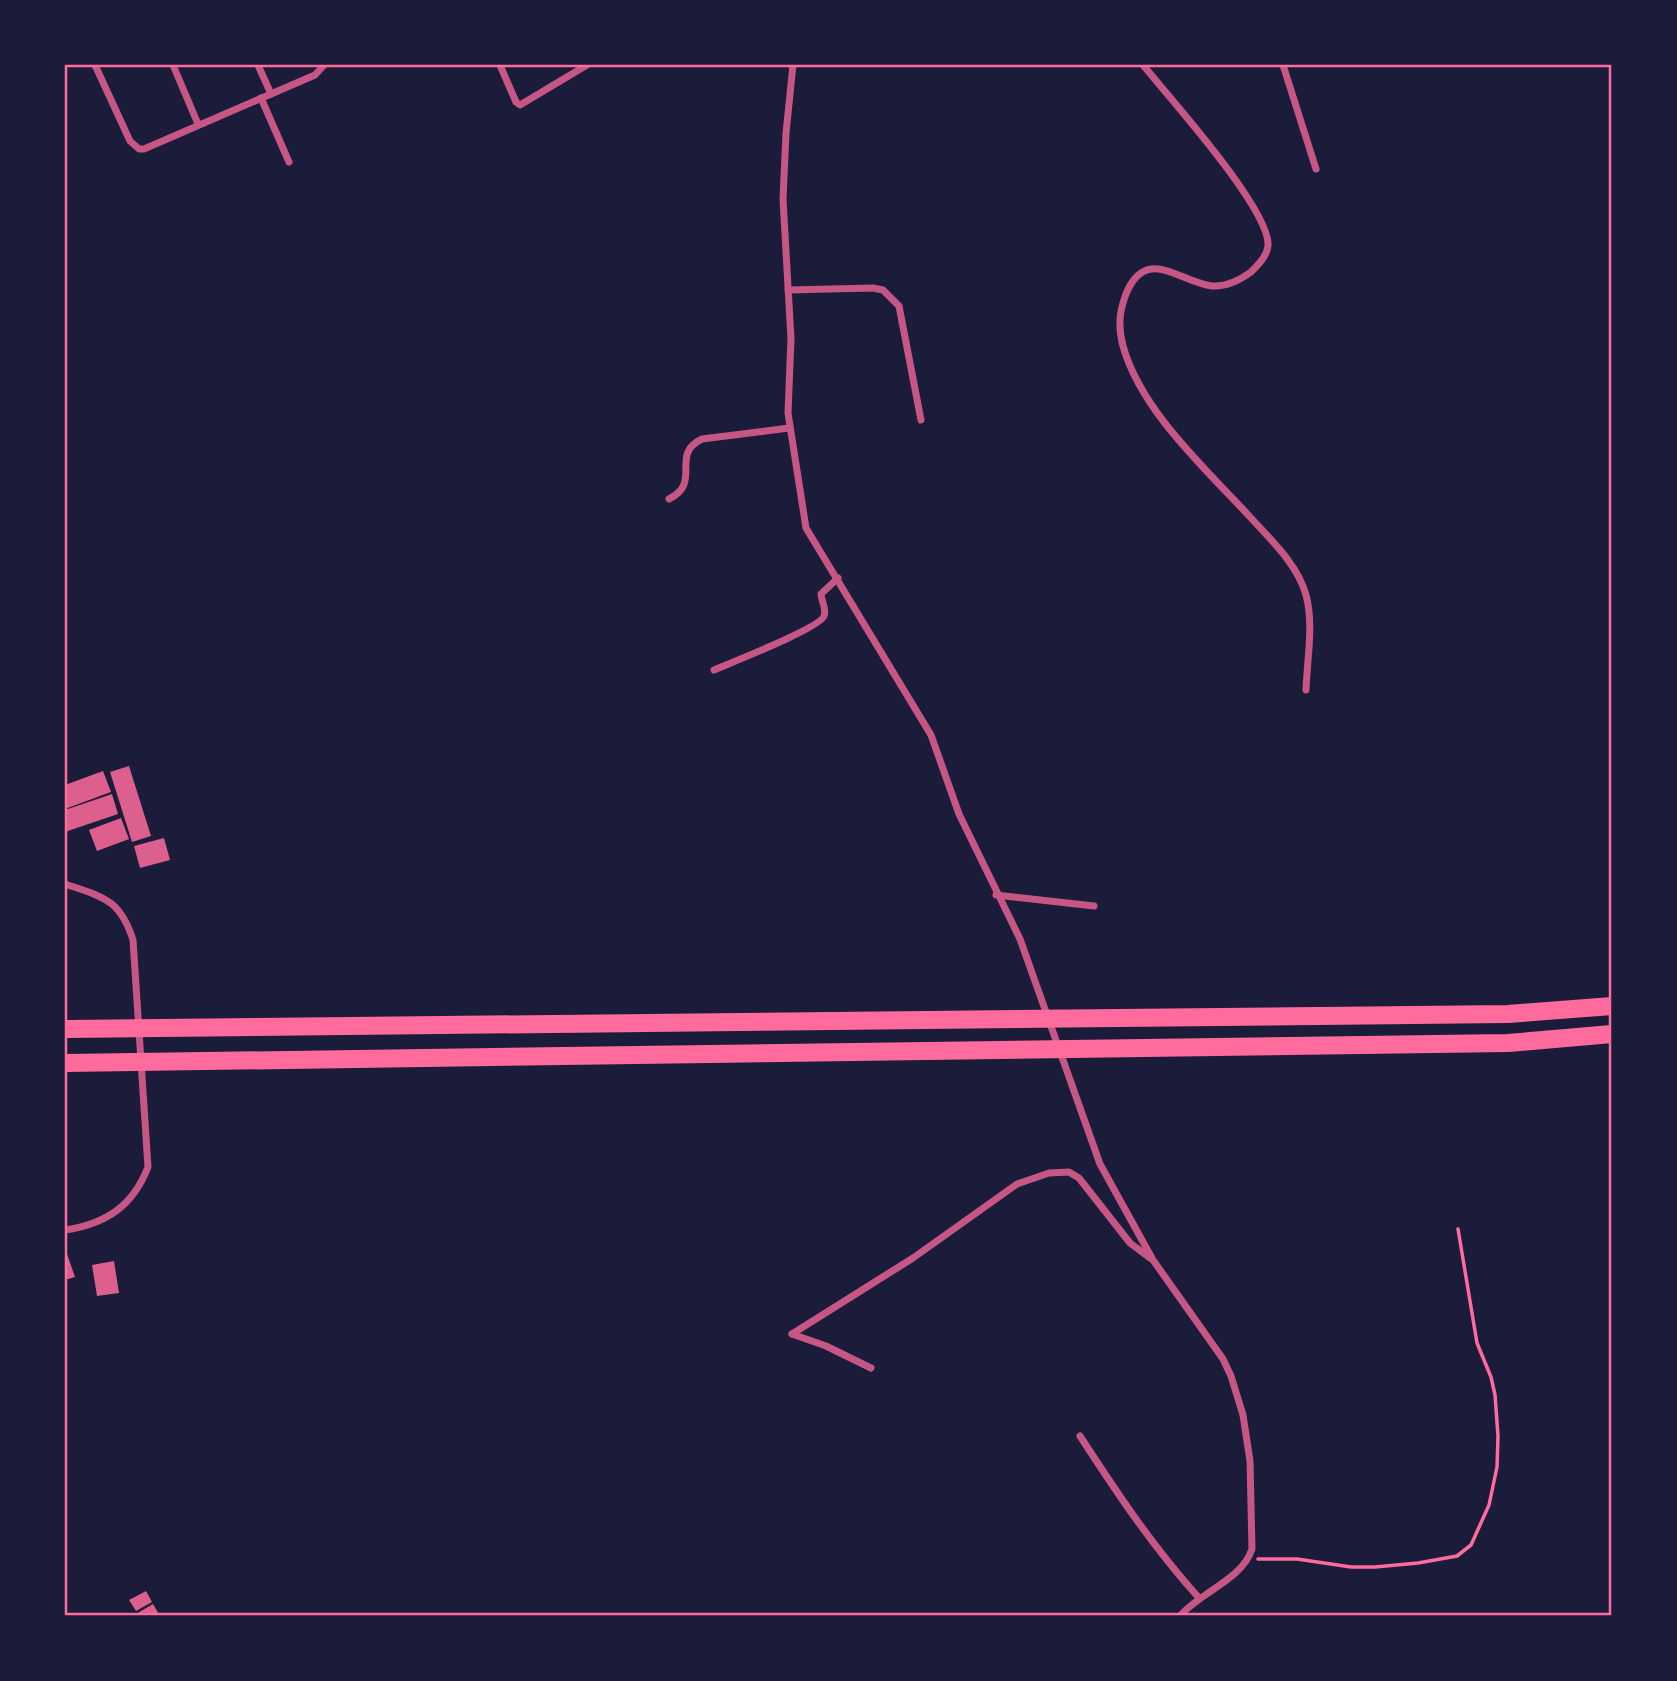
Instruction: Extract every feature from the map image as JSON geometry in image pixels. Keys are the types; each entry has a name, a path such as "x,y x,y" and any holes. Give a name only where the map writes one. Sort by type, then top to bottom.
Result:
{"highway":[{"path":"65,1029 1508,1014 1612,1006"},
{"path":"65,1063 1508,1043 1612,1034"}],"street":[{"path":"95,65 126,134 139,149 165,141 198,124 316,75 324,65"},
{"path":"173,65 198,124"},
{"path":"258,65 271,94"},
{"path":"500,65 516,102 520,105 587,65"},
{"path":"793,65 784,165 783,225 791,339 789,428 806,528 931,735 959,814 996,895 1020,939 1100,1164 1153,1260 1223,1359 1245,1423 1252,1481 1254,1542 1249,1558 1231,1576 1199,1598 1180,1616"},
{"path":"1143,65 1173,98 1228,171 1262,223 1268,238 1268,250 1243,278 1228,284 1202,284 1161,269 1143,272 1128,290 1122,305 1120,332 1137,382 1152,405 1201,464 1272,541 1306,593 1309,617 1306,690"},
{"path":"1283,65 1315,169"},
{"path":"261,99 289,162"},
{"path":"788,290 873,288 891,295 899,306 904,323 921,420"},
{"path":"669,499 677,495 686,483 687,453 692,444 702,439 789,428"},
{"path":"714,670 771,646 820,621 825,614 821,594 838,578"},
{"path":"65,884 98,895 115,905 126,919 133,940 148,1167 142,1184 129,1201 96,1223 65,1230"},
{"path":"996,895 1094,906"},
{"path":"871,1368 826,1346 792,1334 913,1258 1017,1184 1031,1178 1049,1173 1069,1172 1079,1178 1130,1243 1153,1260"},
{"path":"1080,1436 1135,1521 1199,1598"}],"path":[{"path":"1249,1558 1297,1559 1351,1567 1375,1567 1457,1556 1471,1545 1489,1505 1497,1467 1498,1436 1491,1377 1477,1343 1458,1229"}],"building":[{"path":"129,766 151,836 132,842 110,772"},
{"path":"103,771 111,792 65,809 65,785"},
{"path":"112,794 118,814 65,832 65,810"},
{"path":"121,818 129,839 97,851 89,830"},
{"path":"164,838 170,860 140,868 134,846"},
{"path":"67,1254 75,1277 65,1280 65,1255"},
{"path":"114,1261 119,1293 97,1296 92,1265"},
{"path":"146,1591 152,1602 136,1611 129,1600"},
{"path":"153,1604 160,1616 137,1616 136,1614"}]}
